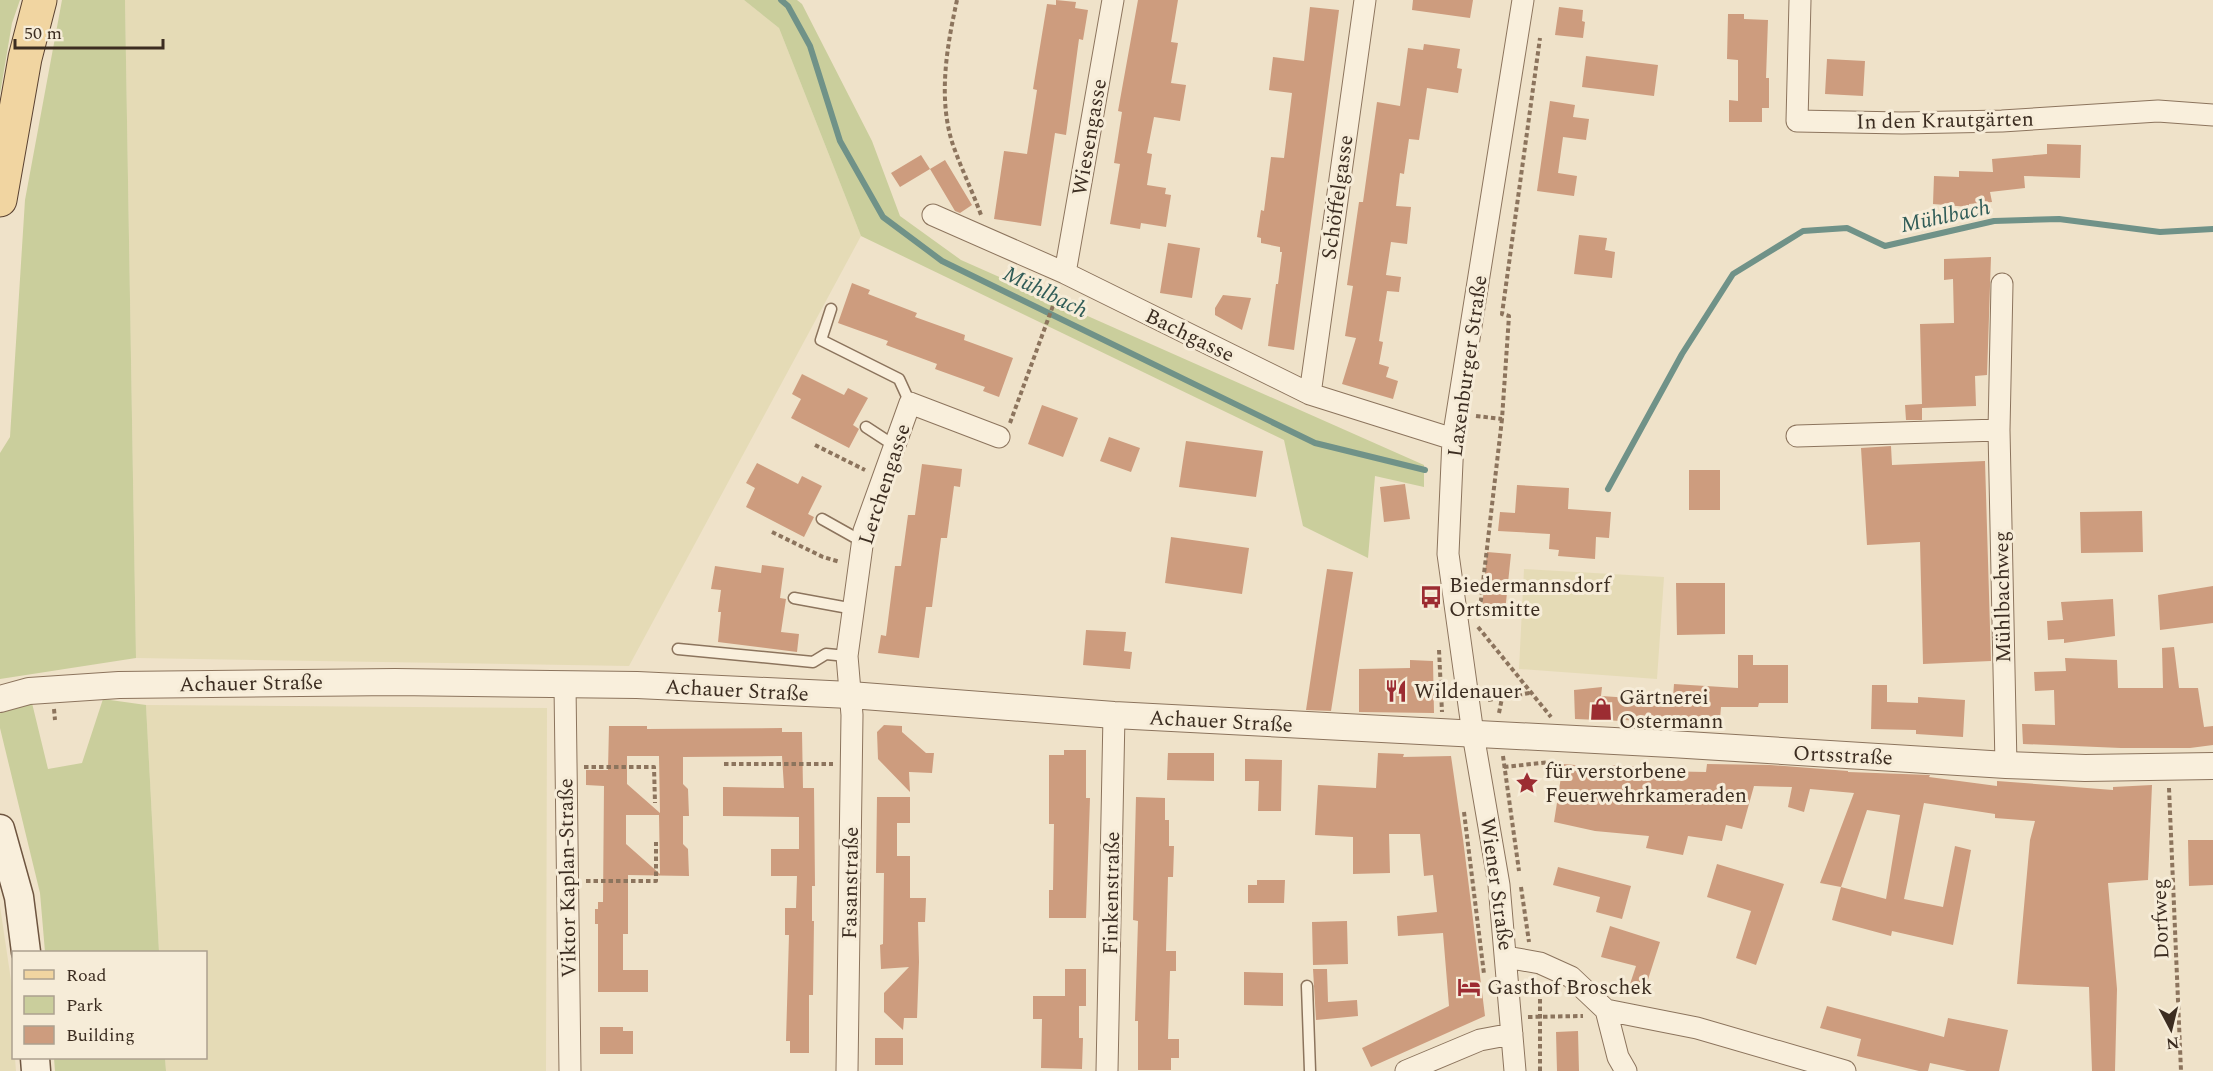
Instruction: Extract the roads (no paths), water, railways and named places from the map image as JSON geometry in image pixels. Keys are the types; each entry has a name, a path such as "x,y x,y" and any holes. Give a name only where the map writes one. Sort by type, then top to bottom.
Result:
{"main road":[{"path":"0,200 23,68 40,0"},
{"path":"0,829 19,897 26,951"}],"street":[{"name":"Wiesengasse","path":"1065,273 1113,0"},
{"name":"Schöffelgasse","path":"1310,394 1365,0"},
{"name":"Laxenburger Straße","path":"1473,734 1448,554 1454,439 1523,0"},
{"name":"In den Krautgärten","path":"1800,0 1797,121 1902,123 1991,121 2158,111 2213,116"},
{"name":"Bachgasse","path":"933,215 1065,273 1310,394 1454,439"},
{"name":"Mühlbachweg","path":"2002,284 1999,430 2006,765"},
{"name":"Lerchengasse","path":"850,696 847,656 864,531 910,403 999,437"},
{"path":"1797,436 1999,430"},
{"name":"Achauer Straße","path":"0,699 29,691 119,685 383,682 637,685 850,696 1114,715 1473,734"},
{"name":"Viktor Kaplan-Straße","path":"565,684 570,1071"},
{"name":"Fasanstraße","path":"847,1071 852,764 850,696"},
{"name":"Finkenstraße","path":"1107,1071 1114,715"},
{"name":"Ortsstraße","path":"1473,734 1500,728 1572,739 2006,765 2085,768 2213,766"},
{"name":"Wiener Straße","path":"1473,734 1499,885 1515,1071"},
{"path":"1506,957 1540,963 1571,977 1606,1010 1697,1028 1845,1071"},
{"path":"1606,1010 1618,1057 1626,1071"},
{"path":"1406,1071 1480,1040 1512,1034"}],"lane":[{"path":"831,309 821,340 899,379 910,403"},
{"path":"866,427 895,446"},
{"path":"822,519 863,542"},
{"path":"794,598 854,609"},
{"path":"678,649 813,662 826,654 847,656"},
{"path":"1307,986 1310,1071"}],"waterway":[{"name":"Mühlbach","path":"781,0 788,6 810,46 840,141 883,217 942,261 1315,443 1425,470"},
{"name":"Mühlbach","path":"1608,489 1682,354 1733,274 1803,231 1847,228 1885,246 1994,221 2059,219 2160,232 2213,229"}],"place":[{"name":"Biedermannsdorf Ortsmitte","path":"1431,597"},
{"name":"Wildenauer","path":"1396,691"},
{"name":"Gärtnerei Ostermann","path":"1601,709"},
{"name":"für verstorbene Feuerwehrkameraden","path":"1527,783"},
{"name":"Gasthof Broschek","path":"1469,987"}]}
